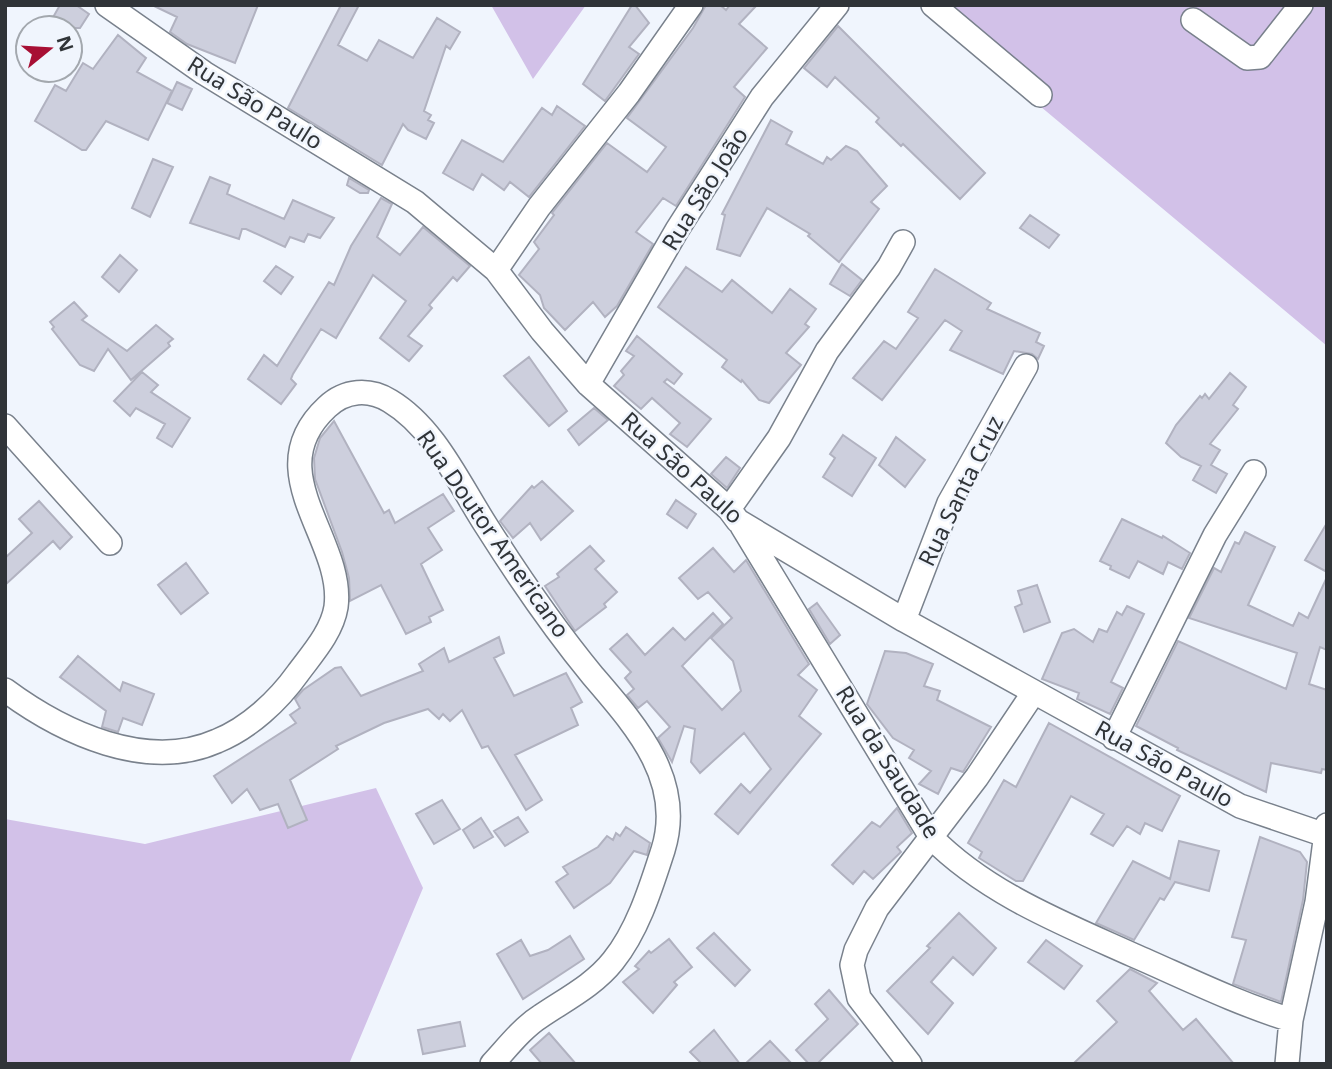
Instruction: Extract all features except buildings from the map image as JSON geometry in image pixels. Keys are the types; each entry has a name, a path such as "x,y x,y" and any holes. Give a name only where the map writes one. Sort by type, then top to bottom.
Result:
{"street":[{"name":"Rua São Paulo","path":"107,5 204,73 415,202 496,270 542,331 588,384 734,515 904,620 1240,806 1326,830"},
{"path":"496,270 539,207 629,93 691,5"},
{"name":"Rua São João","path":"588,384 677,230 762,97 837,5"},
{"path":"933,5 1040,95"},
{"path":"1193,20 1247,58 1260,57 1301,5"},
{"path":"734,515 828,351 890,267 903,242"},
{"name":"Rua Santa Cruz","path":"904,620 949,503 1026,366"},
{"name":"Rua Doutor Americano","path":"5,690 80,733 119,748 152,754 183,753 218,741 247,724 295,678 320,643 336,607 326,552 302,486 299,462 304,442 324,409 348,394 371,394 398,407 432,440 507,558 585,666 642,736 657,763 669,801 670,823 664,848 631,934 601,973 541,1016 492,1064"},
{"path":"5,426 110,542"},
{"path":"1114,738 1215,535 1254,472"},
{"name":"Rua da Saudade","path":"734,515 931,837 953,859 1030,907 1229,999 1291,1020"},
{"path":"910,1064 865,1010 854,985 852,965 862,935 877,908 977,777 1034,692"},
{"path":"1287,1064 1291,1020 1322,903 1326,830"}],"shaded area":[{"path":"491,5 586,5 533,79"},
{"path":"919,5 1327,5 1327,346"},
{"path":"376,788 423,888 349,1064 5,1064 5,819 145,844"}]}
